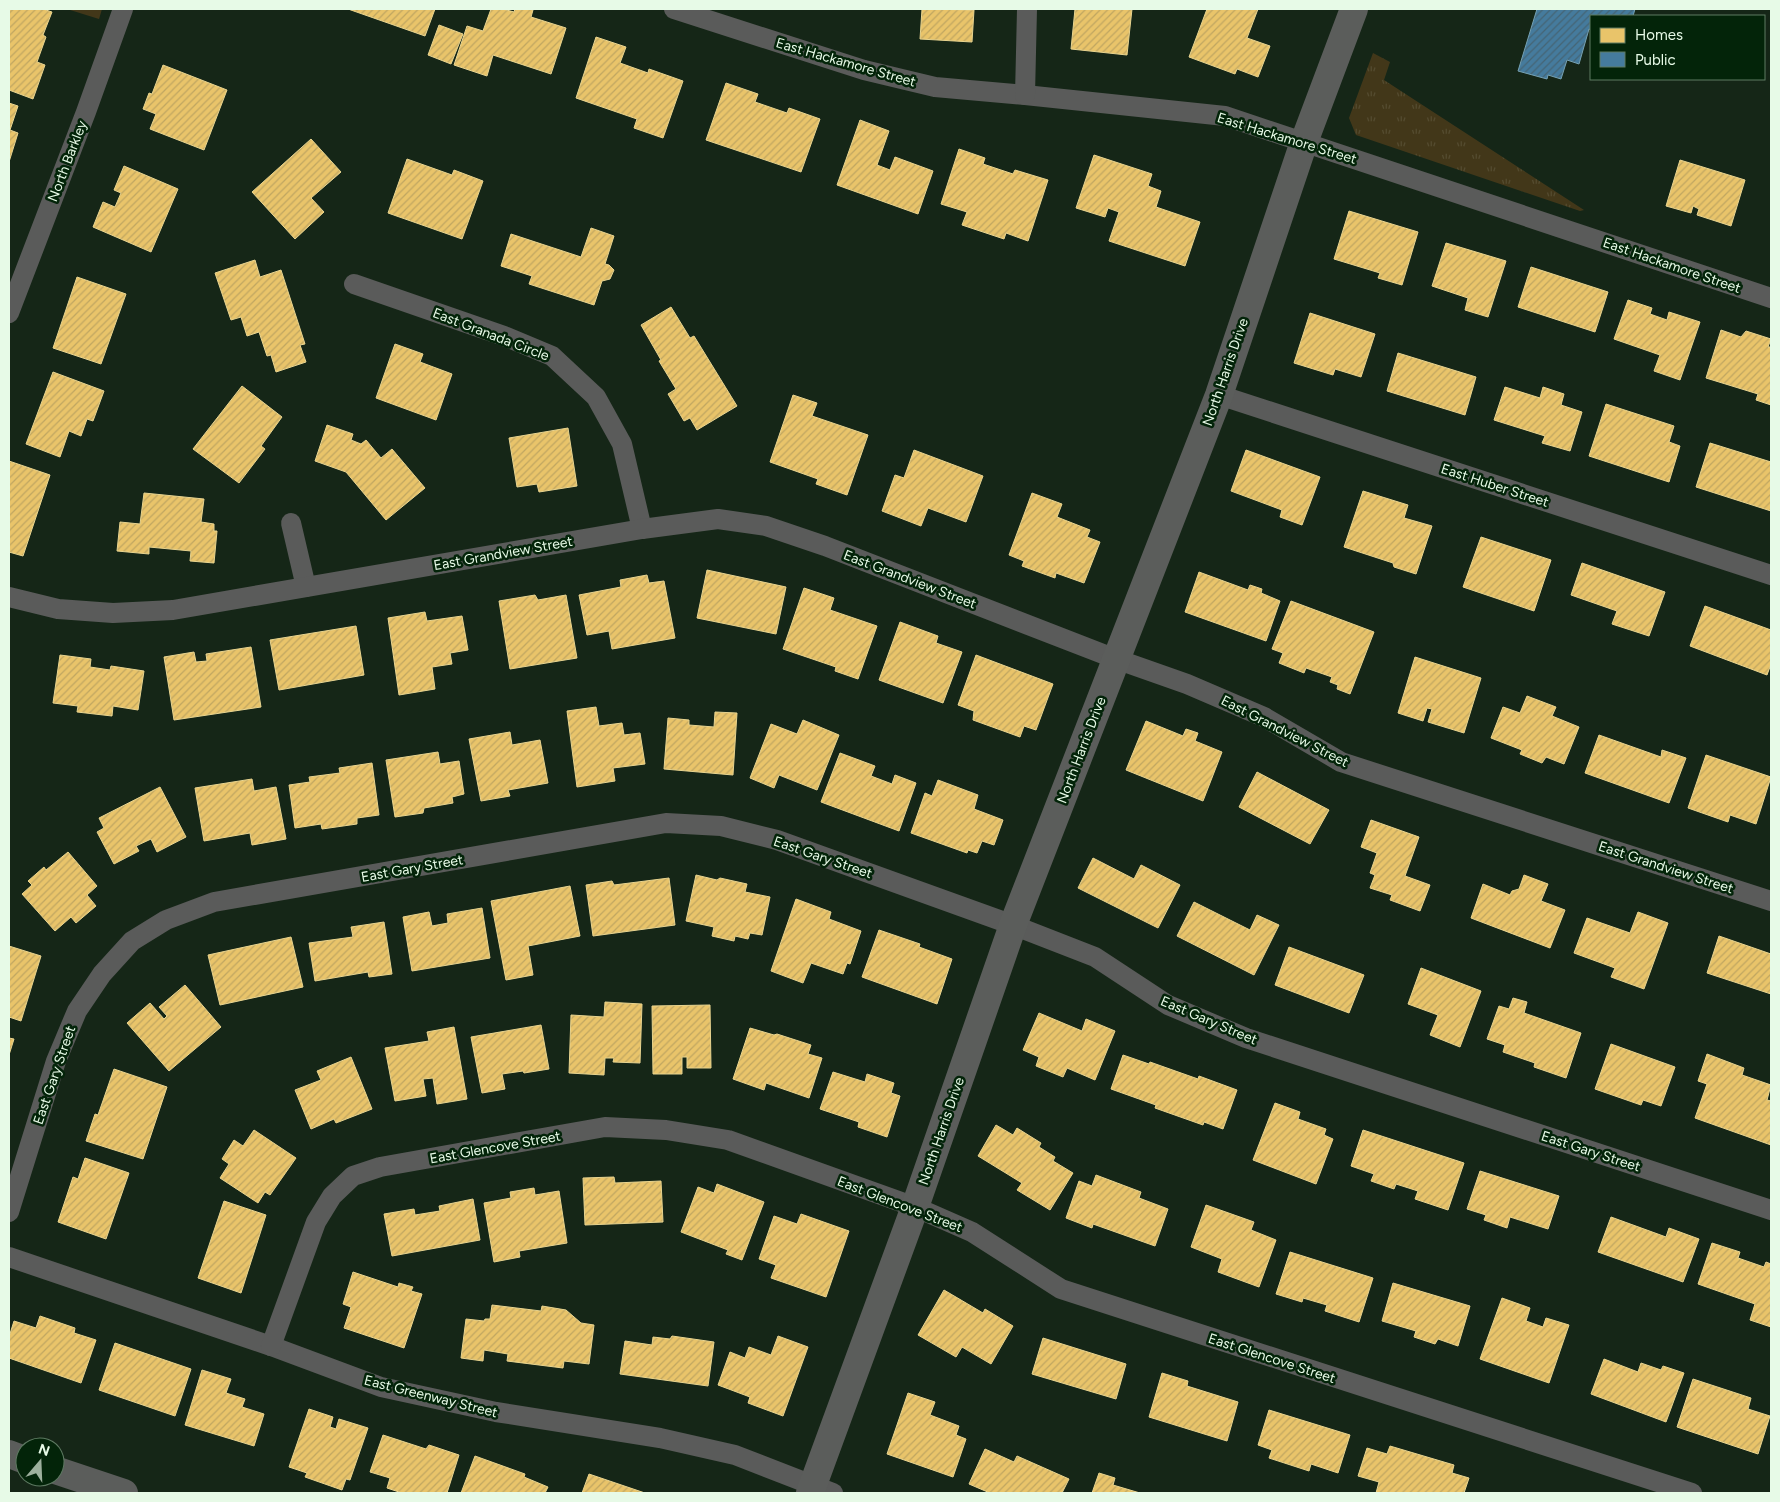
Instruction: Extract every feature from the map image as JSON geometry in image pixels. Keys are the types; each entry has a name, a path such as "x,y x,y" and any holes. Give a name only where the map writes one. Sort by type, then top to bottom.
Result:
{"street":[{"name":"North Barkley","path":"9,313 86,112 123,9"},
{"name":"East Hackamore Street","path":"674,9 864,70 935,87 1225,116 1771,298"},
{"path":"1025,95 1028,9"},
{"name":"North Harris Drive","path":"819,1491 1013,925 1219,395 1304,142 1354,9"},
{"name":"East Granada Circle","path":"354,284 504,336 552,356 596,397 622,444 642,529"},
{"name":"East Huber Street","path":"1219,395 1771,575"},
{"name":"East Grandview Street","path":"9,597 58,609 114,613 173,610 642,529 718,519 766,526 825,546 1116,659 1187,684 1264,717 1341,762 1771,900"},
{"path":"291,523 306,587"},
{"name":"East Gary Street","path":"9,1212 56,1061 77,1010 102,974 132,941 166,920 214,902 666,823 721,826 777,840 1013,925 1095,957 1168,1006 1246,1038 1771,1210"},
{"name":"East Glencove Street","path":"271,1346 316,1222 332,1196 353,1176 380,1168 605,1127 666,1130 728,1140 915,1207 972,1232 1061,1290 1692,1493"},
{"name":"East Greenway Street","path":"9,1257 271,1346 381,1387 496,1412 660,1438 735,1454 819,1491"},
{"path":"65,1473 124,1493"}],"green space":[{"path":"67,9 102,9 99,19"},
{"path":"1373,53 1390,62 1384,80 1584,210 1580,211 1356,135 1349,118"}],"building: Homes":[{"path":"9,9 43,9 52,12 43,35 46,37 37,62 45,65 33,99 9,90"},
{"path":"348,9 435,9 425,36"},
{"path":"491,9 503,9 514,12 515,9 533,10 531,17 566,28 551,74 493,55 487,76 454,65 467,26 483,31"},
{"path":"922,9 974,10 972,42 920,39"},
{"path":"1075,9 1132,9 1127,55 1071,49"},
{"path":"1207,9 1258,9 1247,38 1270,46 1258,77 1237,69 1235,74 1189,57"},
{"path":"439,25 463,34 451,64 428,55"},
{"path":"596,37 626,47 620,63 648,73 649,69 683,81 663,138 634,128 637,119 576,98"},
{"path":"163,65 227,90 204,150 150,129 156,114 143,109 149,93 152,94"},
{"path":"726,83 758,94 755,102 787,113 789,108 820,119 801,172 706,140"},
{"path":"9,103 18,106 10,130 18,133 9,162"},
{"path":"860,120 889,131 877,165 890,170 895,157 933,171 918,214 837,185"},
{"path":"311,139 341,172 311,198 324,212 295,239 252,192"},
{"path":"959,149 985,158 983,164 1013,174 1015,170 1048,180 1028,241 1006,233 1004,239 962,225 967,212 941,204"},
{"path":"1094,155 1152,174 1148,186 1161,191 1156,207 1200,222 1185,266 1109,241 1119,212 1108,208 1105,217 1076,208"},
{"path":"407,159 452,175 454,170 483,181 462,239 388,213"},
{"path":"1680,160 1745,180 1731,226 1697,215 1699,209 1693,206 1691,213 1666,206"},
{"path":"124,166 178,189 151,252 93,227 103,202 115,207 121,193 114,190"},
{"path":"1349,211 1418,232 1402,285 1378,278 1380,273 1334,259"},
{"path":"591,228 614,236 605,264 614,270 610,279 602,281 594,305 529,284 532,276 501,266 511,234 581,257"},
{"path":"1446,243 1506,261 1488,317 1465,310 1468,298 1432,286"},
{"path":"255,260 260,277 281,270 305,344 300,345 306,362 276,372 271,355 267,356 259,332 247,336 241,317 231,320 215,273"},
{"path":"1531,267 1608,292 1595,332 1518,307"},
{"path":"77,277 126,294 101,364 53,348"},
{"path":"1628,300 1652,308 1650,314 1667,320 1669,312 1700,322 1680,380 1654,371 1660,355 1614,339"},
{"path":"671,307 690,338 694,336 737,406 697,430 690,418 684,421 668,394 676,389 641,325"},
{"path":"1310,313 1375,334 1361,377 1335,369 1333,375 1294,363"},
{"path":"1721,330 1741,337 1746,331 1771,339 1768,347 1771,347 1771,405 1756,400 1758,394 1706,378"},
{"path":"395,344 423,354 420,362 452,374 436,420 376,398"},
{"path":"1398,353 1476,377 1465,415 1387,391"},
{"path":"53,372 104,391 93,421 87,419 81,436 69,431 60,457 26,444"},
{"path":"242,386 282,417 261,446 265,449 239,483 193,449"},
{"path":"1505,387 1540,398 1543,387 1564,394 1561,405 1582,412 1570,451 1542,443 1545,436 1494,420"},
{"path":"793,395 817,403 812,416 868,435 847,495 816,484 818,479 770,462"},
{"path":"1606,404 1674,426 1669,442 1680,446 1669,482 1589,456"},
{"path":"327,425 353,434 351,440 361,444 366,440 381,458 392,449 425,488 386,520 346,472 315,461"},
{"path":"568,428 577,486 539,492 537,484 517,487 509,438"},
{"path":"1710,443 1771,462 1771,511 1696,487"},
{"path":"914,450 983,476 966,522 928,508 921,526 882,511 895,475 904,478"},
{"path":"1246,450 1320,477 1302,525 1280,517 1282,510 1231,491"},
{"path":"9,461 50,475 23,556 9,552"},
{"path":"1363,491 1408,505 1404,518 1432,526 1416,574 1394,567 1393,563 1344,547"},
{"path":"144,493 204,499 201,522 214,524 214,531 217,531 214,563 190,561 191,551 149,547 149,554 117,551 120,522 140,524"},
{"path":"1032,493 1062,504 1057,517 1090,530 1087,537 1100,542 1084,583 1056,573 1055,578 1022,566 1024,561 1009,555"},
{"path":"1481,537 1551,560 1534,611 1463,587"},
{"path":"1582,563 1665,592 1649,636 1612,624 1617,611 1571,595"},
{"path":"707,570 786,587 776,634 697,618"},
{"path":"1199,572 1248,590 1250,585 1262,589 1261,593 1280,601 1266,641 1185,612"},
{"path":"647,575 649,583 664,581 675,638 612,649 609,631 587,635 579,595 621,587 620,580"},
{"path":"804,588 834,598 830,610 877,626 858,679 835,671 836,667 783,649"},
{"path":"535,595 538,600 566,595 577,658 510,669 499,601"},
{"path":"1291,601 1374,632 1350,694 1337,689 1338,685 1330,682 1332,677 1306,668 1304,673 1279,663 1283,653 1272,649"},
{"path":"1705,606 1771,630 1771,664 1767,675 1690,646"},
{"path":"425,612 427,621 462,616 468,650 450,653 452,664 432,667 435,689 399,695 388,618"},
{"path":"900,622 938,636 936,643 962,652 943,703 879,680"},
{"path":"356,626 364,675 279,690 270,640"},
{"path":"251,647 261,707 174,720 164,657 194,652 196,662 207,661 206,654"},
{"path":"60,655 91,659 90,667 110,670 111,666 144,671 138,710 113,706 112,716 77,712 78,706 53,703"},
{"path":"976,655 1053,684 1036,730 1024,726 1020,737 973,720 974,711 958,705"},
{"path":"1415,657 1481,678 1464,733 1428,722 1432,709 1427,708 1423,721 1398,713"},
{"path":"1527,696 1556,707 1552,716 1579,727 1564,764 1546,757 1542,763 1520,754 1522,750 1491,738 1503,707 1520,713"},
{"path":"596,707 599,726 622,723 624,735 640,733 645,764 613,768 615,781 577,787 567,711"},
{"path":"715,712 737,713 733,775 664,769 668,718 689,720 689,725 714,727"},
{"path":"803,720 839,735 817,790 779,775 774,788 750,778 771,724 797,734"},
{"path":"1146,721 1183,736 1186,729 1198,733 1195,741 1222,752 1203,801 1126,770"},
{"path":"510,732 512,745 540,740 548,783 508,790 510,796 481,801 469,739"},
{"path":"1599,735 1661,757 1662,750 1686,758 1669,803 1585,773"},
{"path":"438,752 440,764 459,761 464,794 452,797 453,803 424,808 423,813 395,817 386,760"},
{"path":"840,753 875,766 871,776 892,784 895,775 916,783 899,831 821,802"},
{"path":"1706,755 1771,777 1756,824 1730,815 1728,822 1688,808"},
{"path":"372,763 379,815 357,818 357,824 322,829 321,824 295,828 289,785 310,782 309,777 340,773 339,768"},
{"path":"1257,772 1329,810 1310,844 1239,807"},
{"path":"252,779 254,791 276,787 286,839 252,845 250,833 204,841 195,788"},
{"path":"938,780 978,795 974,809 1003,820 994,845 982,841 977,853 968,850 967,853 911,833 925,793 932,796"},
{"path":"160,787 186,837 157,852 151,839 136,846 139,851 114,864 97,832 104,828 99,818"},
{"path":"1371,820 1419,837 1405,876 1430,885 1420,911 1390,900 1392,895 1370,888 1375,875 1370,873 1377,853 1361,847"},
{"path":"68,852 97,886 87,895 96,906 76,923 71,917 55,931 22,894 32,885 28,881 44,867 46,870"},
{"path":"1093,858 1134,879 1141,865 1180,885 1158,928 1078,888"},
{"path":"696,875 747,884 745,892 770,897 762,935 750,933 748,939 735,936 734,941 712,936 714,927 686,921"},
{"path":"1524,875 1548,884 1541,901 1565,910 1550,948 1471,918 1483,884 1510,895 1512,891 1519,889"},
{"path":"669,878 675,925 593,936 586,885 612,881 614,885"},
{"path":"570,886 580,936 528,946 533,975 506,980 491,901"},
{"path":"796,899 831,912 829,919 861,931 850,964 847,963 843,974 811,963 803,983 771,971"},
{"path":"1194,902 1250,930 1257,915 1279,925 1254,975 1177,936"},
{"path":"482,908 490,958 412,971 403,917 429,912 432,926 448,923 447,914"},
{"path":"1638,912 1668,923 1644,989 1611,977 1615,968 1574,953 1587,918 1630,933"},
{"path":"384,922 392,974 369,977 368,972 315,981 309,943 353,937 351,927"},
{"path":"879,930 920,944 919,947 952,959 937,1004 862,977"},
{"path":"1719,936 1771,954 1771,994 1707,973"},
{"path":"291,937 303,987 220,1005 208,955"},
{"path":"9,946 41,956 21,1021 9,1017"},
{"path":"1289,947 1364,975 1349,1013 1275,985"},
{"path":"1421,968 1481,991 1460,1047 1430,1035 1438,1015 1408,1004"},
{"path":"185,985 221,1027 169,1071 127,1023 150,1003 164,1019 167,1016 159,1007"},
{"path":"1513,998 1527,1002 1524,1013 1581,1033 1566,1078 1534,1067 1535,1063 1503,1052 1505,1045 1487,1039 1499,1006 1509,1009"},
{"path":"605,1002 642,1004 640,1063 613,1062 614,1058 605,1058 604,1075 569,1073 571,1015 604,1017"},
{"path":"710,1005 711,1068 687,1068 687,1057 682,1057 682,1074 653,1074 652,1006"},
{"path":"1039,1013 1082,1031 1086,1019 1115,1031 1095,1080 1067,1068 1063,1077 1036,1066 1039,1057 1023,1050"},
{"path":"541,1025 549,1069 502,1074 505,1089 482,1093 471,1037"},
{"path":"454,1027 467,1099 437,1104 433,1078 423,1079 426,1096 395,1101 385,1048 429,1041 427,1032"},
{"path":"750,1028 811,1045 808,1054 822,1058 809,1098 766,1083 764,1090 733,1079"},
{"path":"9,1038 14,1039 9,1055"},
{"path":"1611,1044 1675,1067 1661,1106 1643,1100 1641,1105 1595,1089"},
{"path":"1707,1054 1744,1068 1742,1075 1771,1085 1767,1100 1771,1101 1771,1145 1695,1118 1707,1084 1698,1081"},
{"path":"1123,1055 1149,1064 1150,1062 1198,1079 1199,1076 1237,1090 1223,1129 1204,1122 1203,1125 1155,1108 1156,1105 1111,1089"},
{"path":"351,1057 372,1109 336,1123 334,1119 311,1129 295,1090 321,1080 317,1071"},
{"path":"114,1069 167,1087 143,1159 86,1141 95,1114 98,1115"},
{"path":"833,1072 865,1082 867,1074 894,1083 891,1093 900,1096 887,1137 858,1127 859,1122 820,1109"},
{"path":"1275,1103 1300,1112 1298,1119 1326,1129 1324,1135 1333,1139 1316,1184 1253,1160"},
{"path":"996,1125 1013,1135 1017,1128 1041,1143 1039,1147 1055,1157 1053,1161 1073,1173 1050,1210 1017,1190 1022,1183 978,1156"},
{"path":"254,1130 296,1158 270,1195 265,1192 258,1203 220,1178 229,1164 222,1159 234,1140 243,1146"},
{"path":"1363,1130 1464,1163 1448,1210 1415,1199 1418,1191 1396,1184 1394,1189 1371,1181 1374,1174 1351,1166"},
{"path":"85,1158 129,1173 106,1239 58,1222 73,1177 78,1179"},
{"path":"1480,1171 1559,1196 1548,1229 1510,1217 1507,1228 1484,1220 1486,1215 1467,1209"},
{"path":"1096,1175 1141,1192 1139,1198 1168,1209 1155,1246 1093,1224 1092,1228 1066,1218 1079,1181 1092,1186"},
{"path":"614,1177 615,1183 661,1181 663,1222 585,1225 583,1178"},
{"path":"717,1184 764,1202 742,1260 726,1254 728,1250 681,1232 698,1187 714,1193"},
{"path":"534,1188 535,1195 559,1191 567,1243 519,1251 520,1257 494,1262 484,1203 511,1198 510,1192"},
{"path":"473,1199 480,1240 392,1256 384,1214 414,1209 415,1215 440,1211 439,1206"},
{"path":"224,1201 266,1215 241,1293 198,1278"},
{"path":"1206,1205 1254,1222 1251,1230 1276,1240 1259,1287 1218,1272 1222,1259 1191,1247"},
{"path":"801,1214 849,1231 826,1297 771,1278 776,1265 759,1259 774,1216 797,1224"},
{"path":"1611,1217 1666,1237 1669,1228 1699,1239 1683,1282 1598,1252"},
{"path":"1712,1243 1740,1252 1738,1258 1764,1267 1766,1262 1771,1264 1771,1327 1750,1320 1755,1304 1698,1284"},
{"path":"1290,1252 1373,1278 1359,1322 1325,1311 1327,1305 1303,1298 1302,1302 1276,1294"},
{"path":"353,1272 398,1287 399,1283 413,1287 411,1291 422,1294 404,1348 344,1328 351,1307 343,1304"},
{"path":"1393,1283 1470,1306 1458,1346 1438,1339 1435,1344 1414,1337 1416,1331 1382,1321"},
{"path":"944,1290 983,1313 985,1309 1013,1326 991,1364 962,1347 956,1357 918,1335"},
{"path":"1502,1298 1530,1308 1526,1321 1543,1327 1546,1318 1569,1325 1549,1383 1480,1359"},
{"path":"492,1305 541,1311 542,1306 566,1310 581,1323 594,1325 589,1364 564,1361 563,1368 507,1361 508,1354 484,1350 483,1361 461,1358 466,1319 484,1321 485,1319 490,1319"},
{"path":"40,1316 75,1328 74,1333 96,1340 81,1383 9,1358 9,1337 14,1321 36,1328"},
{"path":"672,1336 714,1342 708,1386 620,1374 625,1341 652,1345 653,1337 670,1339"},
{"path":"778,1336 808,1347 783,1416 748,1403 750,1397 718,1385 730,1352 745,1358 749,1347 771,1355"},
{"path":"1043,1338 1126,1364 1116,1399 1032,1374"},
{"path":"115,1343 191,1369 175,1416 99,1390"},
{"path":"1604,1359 1638,1372 1641,1363 1661,1370 1663,1366 1684,1373 1666,1422 1591,1394"},
{"path":"202,1370 231,1379 226,1393 245,1399 242,1407 264,1414 254,1446 185,1425"},
{"path":"1162,1373 1188,1381 1187,1386 1238,1402 1227,1441 1149,1417"},
{"path":"1693,1379 1751,1398 1748,1409 1770,1416 1758,1454 1677,1427"},
{"path":"908,1393 935,1402 930,1415 959,1426 956,1435 966,1439 953,1477 887,1454"},
{"path":"309,1409 333,1417 330,1427 336,1429 339,1419 368,1428 350,1480 346,1479 342,1490 305,1477 307,1473 289,1467"},
{"path":"1269,1410 1350,1435 1338,1473 1311,1464 1309,1471 1269,1458 1272,1450 1258,1445"},
{"path":"383,1435 426,1449 429,1445 459,1455 447,1493 402,1493 387,1488 390,1478 370,1472"},
{"path":"1390,1446 1454,1465 1452,1473 1469,1478 1464,1493 1376,1493 1379,1482 1358,1476 1367,1448 1387,1454"},
{"path":"985,1449 1014,1462 1017,1456 1069,1479 1062,1493 990,1493 969,1484"},
{"path":"475,1456 525,1474 524,1477 548,1487 545,1493 461,1493"},
{"path":"1099,1473 1115,1478 1113,1485 1140,1493 1092,1493"},
{"path":"589,1474 645,1493 582,1493"}],"building: Public":[{"path":"1537,9 1635,9 1633,15 1590,15 1590,30 1579,64 1567,60 1561,79 1548,75 1547,79 1518,71"}]}
